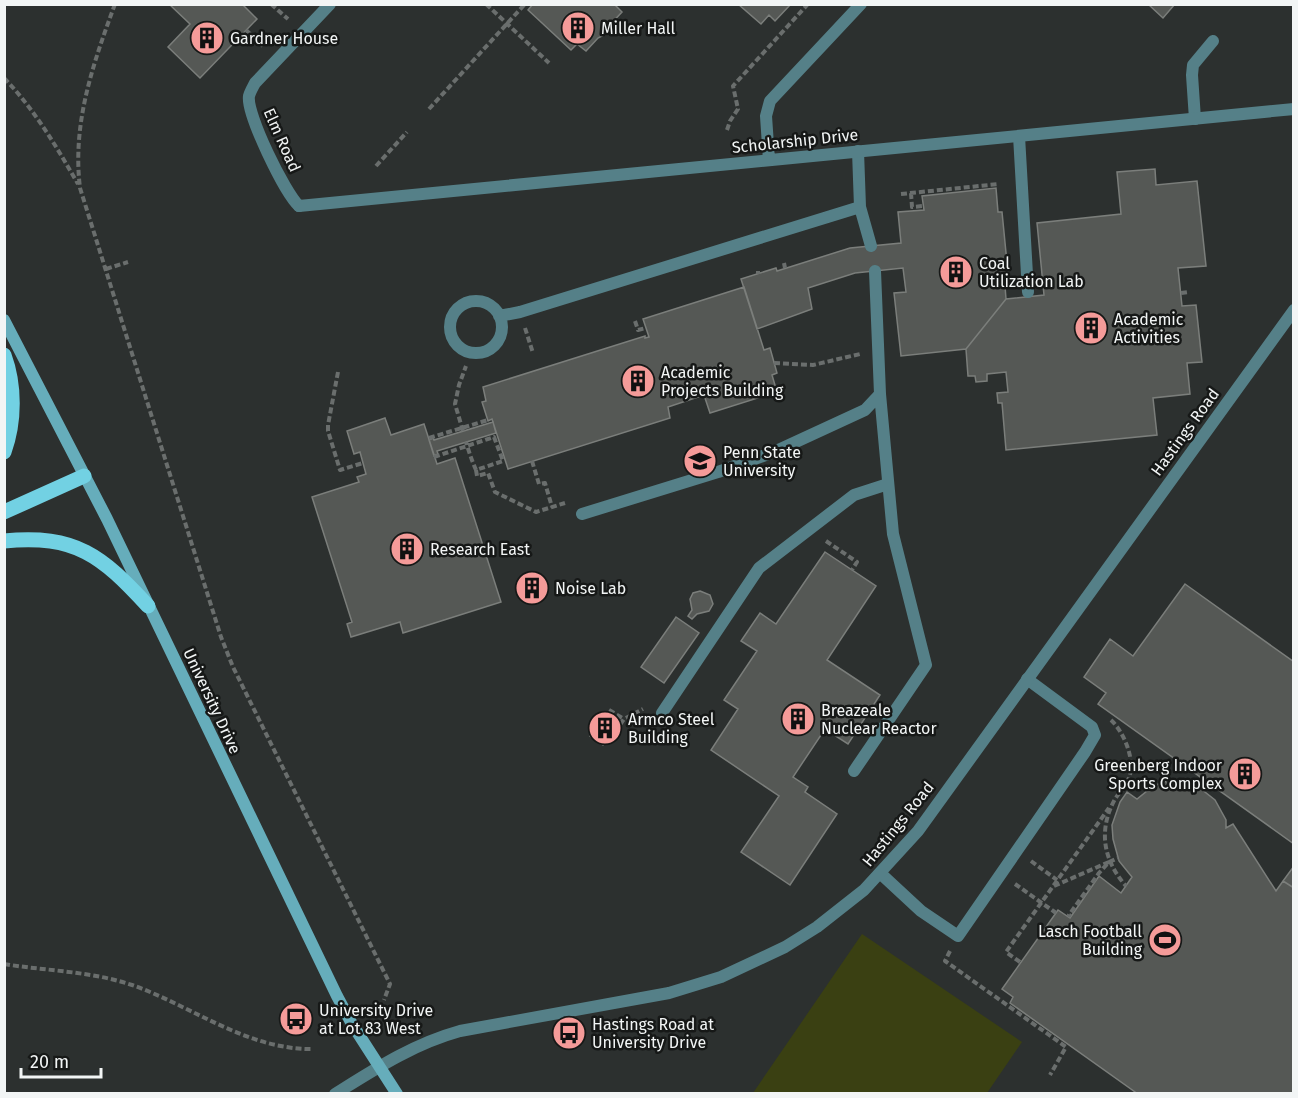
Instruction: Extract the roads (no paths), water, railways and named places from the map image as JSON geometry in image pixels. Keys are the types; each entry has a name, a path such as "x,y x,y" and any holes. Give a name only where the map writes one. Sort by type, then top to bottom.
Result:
{"main road":[{"name":"University Drive","path":"4,320 107,519 336,996 378,1067 397,1094"},
{"path":"4,355 9,369 12,397 12,419 4,452"},
{"path":"4,512 84,476"},
{"path":"4,541 22,539 54,541 79,548 98,558 118,574 148,606"}],"street":[{"name":"Elm Road","path":"299,206 287,192 268,153 250,109 249,96 255,83 330,4"},
{"path":"769,160 766,116 770,101 861,4"},
{"path":"1195,119 1193,65 1213,41"},
{"name":"Scholarship Drive","path":"299,206 1293,109"},
{"path":"1019,136 1028,292"},
{"path":"858,151 860,207 871,246"},
{"path":"500,316 520,312 860,207"},
{"path":"854,771 926,664 893,534 880,394 875,271"},
{"path":"480,302 490,305 500,316 502,327 499,339 487,351 479,353 463,350 451,335 450,322 454,314 465,304 480,302"},
{"name":"Hastings Road","path":"335,1094 403,1052 433,1038 460,1031 669,993 721,977 785,947 817,927 864,890 918,831 1293,310"},
{"path":"582,514 718,472 774,452 865,410 880,394"},
{"path":"662,713 759,568 854,495 888,484"},
{"path":"880,873 921,911 958,936 1089,747 1095,735 1092,727 1027,680"}],"place":[{"name":"Miller Hall","path":"578,28"},
{"name":"Gardner House","path":"207,38"},
{"name":"Coal Utilization Lab","path":"956,272"},
{"name":"Academic Activities","path":"1091,328"},
{"name":"Academic Projects Building","path":"638,381"},
{"name":"Penn State University","path":"700,461"},
{"name":"Research East","path":"407,549"},
{"name":"Noise Lab","path":"532,588"},
{"name":"Breazeale Nuclear Reactor","path":"798,719"},
{"name":"Armco Steel Building","path":"605,728"},
{"name":"Greenberg Indoor Sports Complex","path":"1245,774"},
{"name":"Lasch Football Building","path":"1165,940"},
{"name":"University Drive at Lot 83 West","path":"296,1019"},
{"name":"Hastings Road at University Drive","path":"569,1033"}]}
